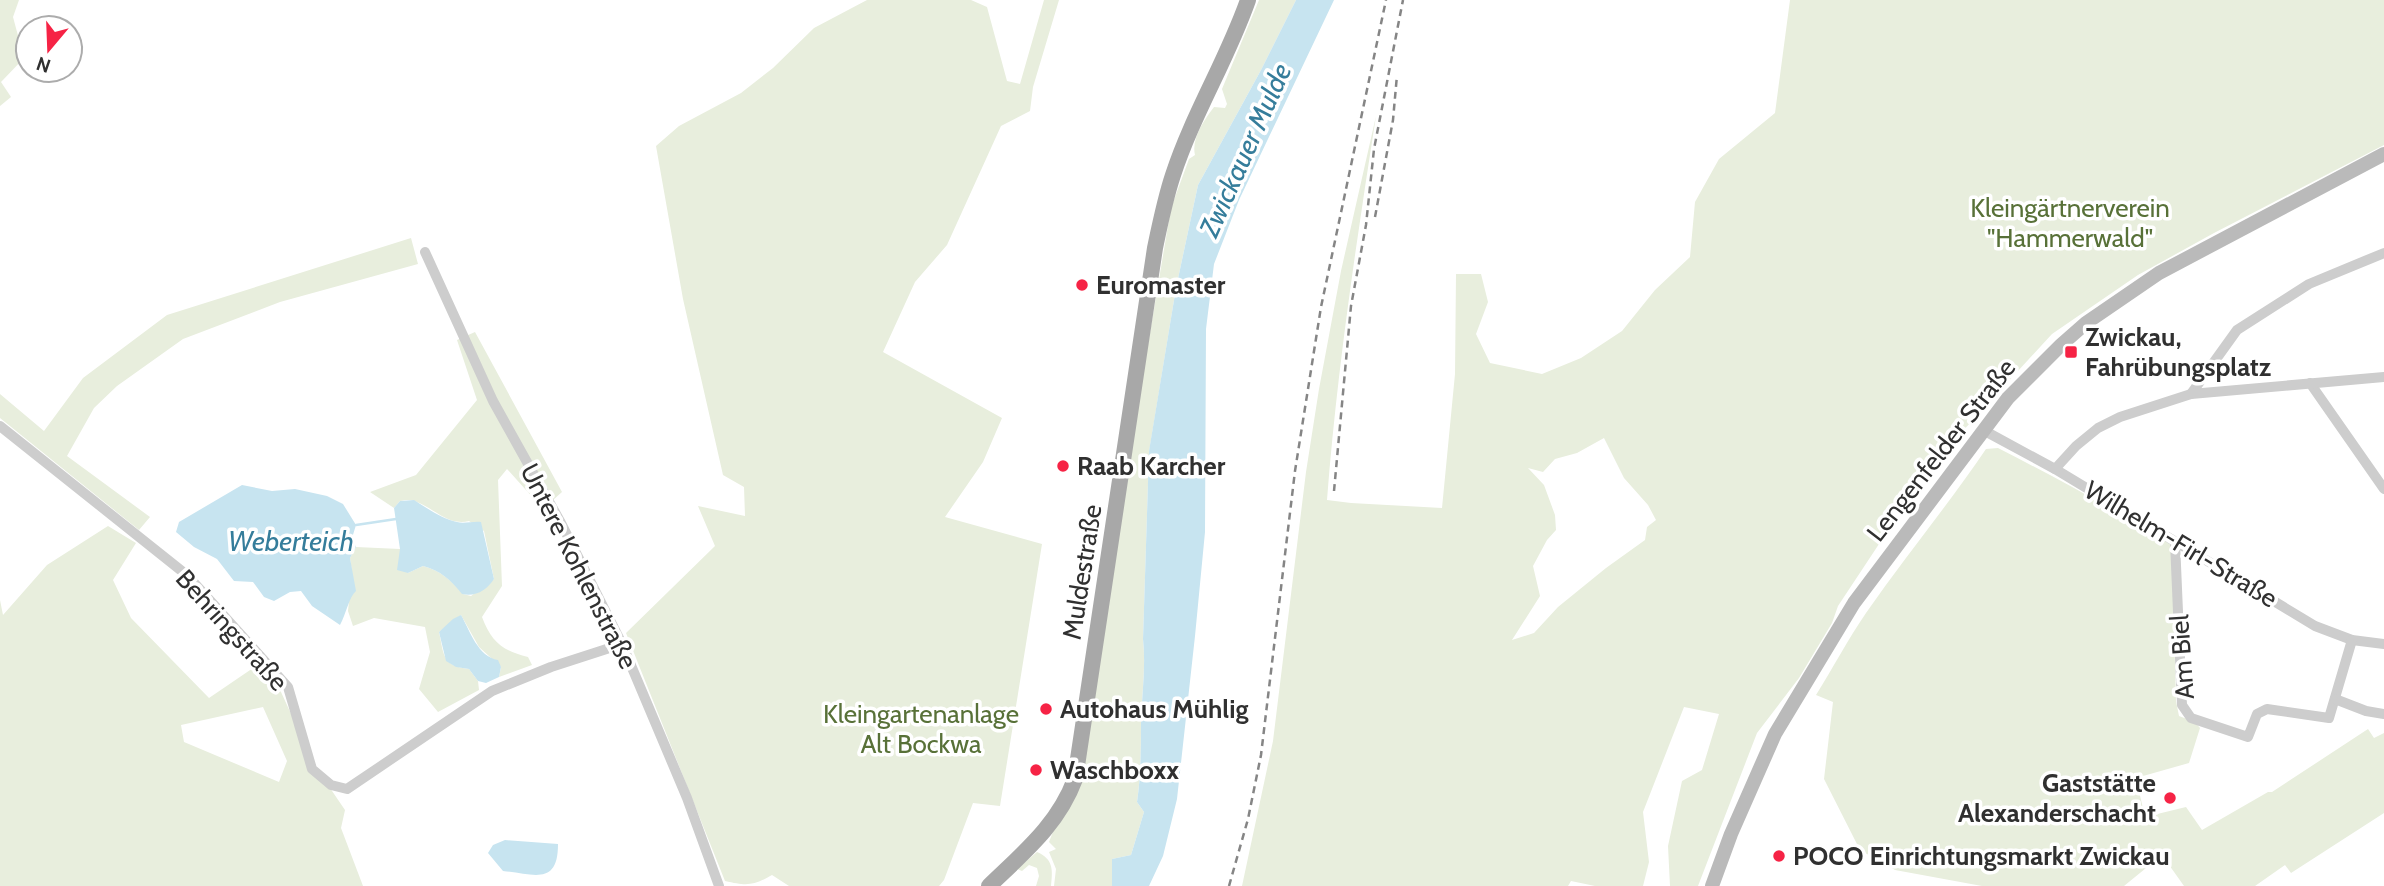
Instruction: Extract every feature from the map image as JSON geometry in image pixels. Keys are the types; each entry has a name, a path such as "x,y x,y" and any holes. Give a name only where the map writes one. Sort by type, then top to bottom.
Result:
{"main road":[{"name":"Muldestraße","path":"989,886 1051,825 1068,800 1075,779 1155,248 1164,205 1184,146 1234,40 1248,0"},
{"name":"Lengenfelder Straße","path":"1712,886 1731,834 1776,734 1854,603 2008,398 2061,345 2126,294 2159,273 2384,154"}],"street":[{"name":"Untere Kohlenstraße","path":"425,252 493,401 561,523 622,644 687,798 719,886"},
{"path":"2190,394 2236,330 2309,284 2384,253"},
{"path":"2055,469 2076,446 2098,428 2120,417 2190,394 2384,377"},
{"path":"2310,383 2384,489"},
{"name":"Behringstraße","path":"0,426 188,576 239,631 288,687 312,769 331,785 347,789 492,691 551,667 622,644"},
{"name":"Wilhelm-Firl-Straße","path":"1983,430 2055,469 2315,626 2352,640 2384,644"},
{"name":"Am Biel","path":"2175,542 2182,705 2191,718 2248,737 2257,714 2267,709 2329,718 2335,699"},
{"path":"2352,640 2335,699 2366,711 2384,714"}],"green space":[{"path":"0,0 19,0 13,17 14,68 1,82 11,97 0,106"},
{"name":"Kleingartenanlage Alt Bockwa","path":"867,0 971,0 987,7 1007,81 1020,84 1044,0 1059,0 1033,87 1030,111 1001,126 947,245 915,282 883,352 1002,418 983,462 945,517 1042,544 1000,806 973,803 944,880 939,886 789,886 772,875 755,883 739,884 725,881 626,633 715,546 698,506 745,516 744,487 723,475 683,299 656,146 679,126 741,93 773,68 814,28"},
{"path":"1259,0 1296,0 1198,185 1176,288 1149,452 1144,670 1137,802 1144,812 1131,855 1112,859 1112,886 1054,886 1056,869 1049,852 1056,849 1049,842 1056,824 1071,801 1171,208 1189,159 1195,155 1195,143 1203,124 1214,107 1225,108 1227,104 1222,89"},
{"name":"Kleingärtnerverein \"Hammerwald\"","path":"1790,0 2384,0 2384,145 2138,275 2052,334 1960,434 1881,541 1838,606 1832,623 1799,678 1757,733 1698,886 1670,886 1668,846 1682,781 1702,770 1719,714 1684,707 1643,812 1649,862 1643,886 1595,886 1571,881 1568,886 1242,886 1273,741 1306,472 1319,389 1341,271 1376,116 1354,260 1327,500 1442,508 1455,374 1456,274 1481,274 1488,302 1476,334 1490,363 1542,374 1581,358 1622,331 1655,290 1690,257 1695,202 1719,159 1775,113","holes":["1604,438 1624,478 1648,505 1656,520 1647,527 1645,540 1558,607 1534,633 1512,640 1540,596 1533,566 1547,540 1556,530 1555,515 1544,485 1528,468 1543,472 1555,459 1577,453"]},
{"path":"411,238 418,264 280,302 183,339 117,386 94,408 67,456 150,517 139,530 0,418 0,394 44,431 83,378 167,315"},
{"path":"475,332 562,492 543,509 507,469 498,480 502,586 482,617 489,633 499,644 511,652 528,657 532,665 499,677 501,667 479,647 461,615 439,632 442,647 449,662 469,669 478,681 479,690 438,712 419,689 430,652 425,627 374,618 353,626 348,611 352,572 350,558 356,547 400,549 408,573 423,566 429,568 445,577 463,594 471,596 494,579 484,531 469,521 448,519 413,500 400,501 394,508 370,492 416,475 477,400 457,340"},
{"path":"1998,448 2172,545 2176,701 2179,716 2195,722 2200,728 2189,763 2136,778 2145,817 2186,807 2202,830 2272,792 2368,729 2374,738 2384,733 2384,813 2291,873 2285,865 2255,886 2184,886 2162,855 2124,886 1982,886 1895,870 1860,850 1824,779 1833,702 1816,695 1866,613 1986,449"},
{"path":"108,526 136,543 113,580 131,618 209,698 259,664 281,692 315,766 345,810 341,828 363,886 0,886 0,600 3,615 47,565","holes":["263,707 287,761 279,782 184,742 181,725"]},
{"path":"1037,852 1051,865 1051,886 1036,886 1039,876 1037,868 1029,865 1022,871 1017,869"}],"water":[{"name":"Zwickauer Mulde","path":"1296,0 1334,0 1239,200 1214,264 1206,329 1205,532 1177,799 1163,856 1149,886 1112,886 1112,859 1131,855 1144,812 1137,802 1144,670 1149,451 1176,288 1198,185"},
{"name":"Weberteich","path":"242,485 272,491 295,489 327,496 343,504 356,525 352,538 356,547 350,558 356,591 340,625 312,606 301,591 290,592 274,601 264,597 253,582 234,581 217,559 194,547 176,532 179,522"},
{"path":"414,500 451,521 481,522 494,579 488,586 476,593 462,594 445,577 423,566 408,573 397,570 400,549 394,508 400,501"},
{"path":"461,615 480,649 498,660 501,667 499,677 486,683 478,681 469,669 456,667 446,661 439,632"},
{"path":"505,840 558,844 554,866 549,872 534,875 503,871 488,853 493,845"}],"waterway":[{"path":"356,525 396,519"}],"railway":[{"path":"1229,886 1248,819 1261,755 1295,471 1321,307 1386,0"},
{"path":"1334,491 1351,306 1366,225 1374,149 1403,0"},
{"path":"1375,217 1393,120 1397,75"}],"place":[{"name":"Euromaster","path":"1082,285"},
{"name":"Zwickau, Fahrübungsplatz","path":"2071,352"},
{"name":"Raab Karcher","path":"1063,466"},
{"name":"Autohaus Mühlig","path":"1046,709"},
{"name":"Waschboxx","path":"1036,770"},
{"name":"Gaststätte Alexanderschacht","path":"2170,798"},
{"name":"POCO Einrichtungsmarkt Zwickau","path":"1779,856"}]}
